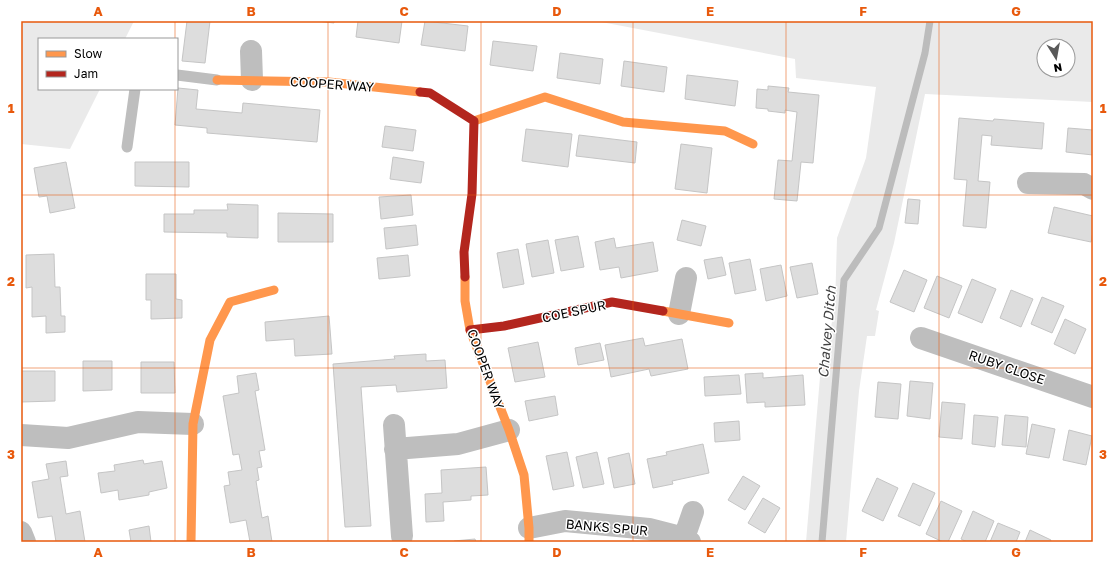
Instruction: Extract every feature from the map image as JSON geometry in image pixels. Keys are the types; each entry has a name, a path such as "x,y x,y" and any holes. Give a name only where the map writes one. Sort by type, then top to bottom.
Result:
{"street":[{"path":"251,51 252,80"},
{"name":"COOPER WAY","path":"217,80 329,82 430,92 474,121 472,194 464,252 465,301 470,330 509,430 524,475 529,535"},
{"path":"474,121 545,97 623,122 725,131 753,144"},
{"path":"1028,183 1084,184 1093,188"},
{"path":"679,314 686,278"},
{"path":"191,542 193,424 210,340 230,302 274,290"},
{"name":"COE SPUR","path":"470,330 504,326 612,302 729,323"},
{"name":"RUBY CLOSE","path":"920,338 1093,397"},
{"path":"21,435 68,438 138,422 193,424"},
{"path":"394,426 402,536"},
{"path":"395,449 458,444 509,430"},
{"name":"BANKS SPUR","path":"529,535 565,521 649,529 687,540 693,512"},
{"path":"21,532 25,542"}],"lane":[{"path":"178,75 217,80"},
{"path":"127,147 135,90"}],"shaded area":[{"path":"21,21 134,21 126,38 38,38 38,90 100,90 70,149 21,144"},
{"path":"596,21 1093,21 1093,102 925,94 894,243 876,310 879,311 875,336 867,336 859,391 846,542 806,542 820,377 835,308 837,238 866,158 876,87 796,78 795,59"}],"building":[{"path":"187,21 210,21 205,63 182,61"},
{"path":"317,21 334,21 334,23"},
{"path":"358,21 402,21 399,43 356,37"},
{"path":"425,21 468,26 465,51 421,45"},
{"path":"493,41 537,46 533,71 490,65"},
{"path":"560,53 603,59 600,84 557,78"},
{"path":"624,61 667,67 664,92 621,86"},
{"path":"687,75 738,81 735,106 685,99"},
{"path":"768,86 789,88 788,92 819,95 813,163 801,162 797,201 774,199 778,160 792,161 797,112 785,110 785,113 756,108 757,89 768,90"},
{"path":"178,88 198,90 196,109 242,113 243,103 320,110 317,142 207,133 207,128 175,125"},
{"path":"959,118 1044,123 1042,149 991,145 992,136 982,135 978,181 990,182 986,228 963,226 967,180 954,179"},
{"path":"385,126 416,130 413,151 382,147"},
{"path":"1068,128 1093,130 1093,155 1066,152"},
{"path":"526,129 572,134 568,167 522,161"},
{"path":"579,135 637,142 635,163 576,156"},
{"path":"681,144 712,148 707,193 675,189"},
{"path":"393,157 424,162 421,183 390,179"},
{"path":"66,162 75,208 50,213 47,196 39,197 34,168"},
{"path":"135,162 189,162 189,187 135,186"},
{"path":"411,195 413,215 381,219 379,197"},
{"path":"908,199 920,200 918,224 905,223"},
{"path":"227,204 258,205 258,238 227,237 227,233 164,232 164,214 194,214 194,210 228,210"},
{"path":"1054,207 1093,216 1093,232 1091,242 1048,233"},
{"path":"278,213 333,214 333,242 278,242"},
{"path":"682,220 706,226 701,246 677,240"},
{"path":"416,225 418,245 386,249 384,228"},
{"path":"578,236 584,267 561,271 555,240"},
{"path":"614,238 616,248 653,242 658,271 621,278 619,267 600,270 595,242"},
{"path":"548,240 554,273 532,277 526,244"},
{"path":"518,249 524,284 503,288 497,253"},
{"path":"54,254 55,287 60,287 61,316 65,316 65,332 46,333 46,316 32,317 32,287 26,288 26,255"},
{"path":"408,255 410,276 379,279 377,258"},
{"path":"722,257 726,275 708,279 704,260"},
{"path":"750,259 756,290 735,294 729,263"},
{"path":"812,263 818,294 797,298 790,267"},
{"path":"781,265 787,296 766,301 760,269"},
{"path":"904,270 927,280 914,312 890,302"},
{"path":"146,274 176,274 176,299 182,300 182,318 151,319 151,300 146,300"},
{"path":"937,276 962,286 949,318 924,308"},
{"path":"972,279 996,289 982,323 958,313"},
{"path":"1011,290 1033,299 1021,327 1000,318"},
{"path":"1042,297 1064,306 1052,333 1031,324"},
{"path":"329,316 332,354 295,356 294,339 266,341 265,322"},
{"path":"1065,319 1086,329 1075,354 1054,344"},
{"path":"643,338 645,346 682,339 688,369 651,376 649,369 611,377 605,345"},
{"path":"538,342 545,377 515,382 508,348"},
{"path":"600,343 604,360 578,365 575,348"},
{"path":"426,354 426,361 445,360 447,388 397,392 396,385 361,387 371,526 345,527 333,364 395,359 394,356"},
{"path":"83,361 112,361 112,390 83,391"},
{"path":"141,362 174,362 175,393 141,393"},
{"path":"21,371 55,371 55,401 21,402"},
{"path":"256,373 259,390 255,391 265,450 259,451 262,467 257,468 259,480 256,481 262,518 268,516 272,542 250,542 246,520 230,523 224,486 230,485 228,472 242,470 239,454 233,455 223,396 239,393 237,376"},
{"path":"763,373 763,378 803,375 805,405 765,407 765,402 747,403 745,374"},
{"path":"739,375 741,394 705,396 704,377"},
{"path":"910,381 933,383 930,419 907,416"},
{"path":"878,382 901,384 898,419 875,417"},
{"path":"555,396 558,415 529,421 525,401"},
{"path":"942,402 965,404 962,439 939,437"},
{"path":"974,415 998,417 995,447 972,444"},
{"path":"1005,415 1028,417 1026,447 1002,445"},
{"path":"739,421 740,440 715,442 714,423"},
{"path":"1032,424 1055,429 1049,458 1026,454"},
{"path":"1069,430 1092,436 1086,465 1063,460"},
{"path":"703,444 709,473 672,481 673,484 653,488 647,459 667,455 666,452"},
{"path":"567,452 574,486 553,490 546,456"},
{"path":"597,452 604,484 583,488 576,457"},
{"path":"629,453 635,484 614,488 608,458"},
{"path":"143,460 144,464 162,461 167,488 149,492 149,495 119,500 118,490 101,493 98,473 115,471 114,465"},
{"path":"66,461 68,476 60,477 66,514 80,511 85,542 56,542 52,516 38,518 32,482 49,479 46,464"},
{"path":"486,467 488,495 471,496 471,500 443,502 444,521 426,522 425,494 442,493 441,470"},
{"path":"743,476 760,486 745,510 728,500"},
{"path":"877,478 898,488 883,521 862,511"},
{"path":"913,483 935,493 920,526 898,516"},
{"path":"763,498 780,508 765,533 748,523"},
{"path":"941,501 962,511 948,542 943,542 926,534"},
{"path":"973,511 994,521 985,542 967,542 961,539"},
{"path":"998,523 1020,532 1016,542 990,542"},
{"path":"149,526 151,542 131,542 129,530"},
{"path":"1030,530 1051,540 1050,542 1025,542"},
{"path":"475,539 476,542 454,542 454,541"}],"waterway":[{"name":"Chalvey Ditch","path":"822,542 844,280 879,228 925,53 930,21"}],"traffic: slow":[{"path":"217,80 329,82 420,92"},
{"path":"474,121 545,97 623,122 725,131 753,144"},
{"path":"465,277 465,301 470,330 509,430 524,475 529,542"},
{"path":"191,542 193,424 210,340 230,302 274,290"},
{"path":"663,311 729,323"}],"traffic: jam":[{"path":"420,92 430,93 474,121 472,194 464,252 465,277"},
{"path":"470,330 504,326 612,302 663,311"}]}
